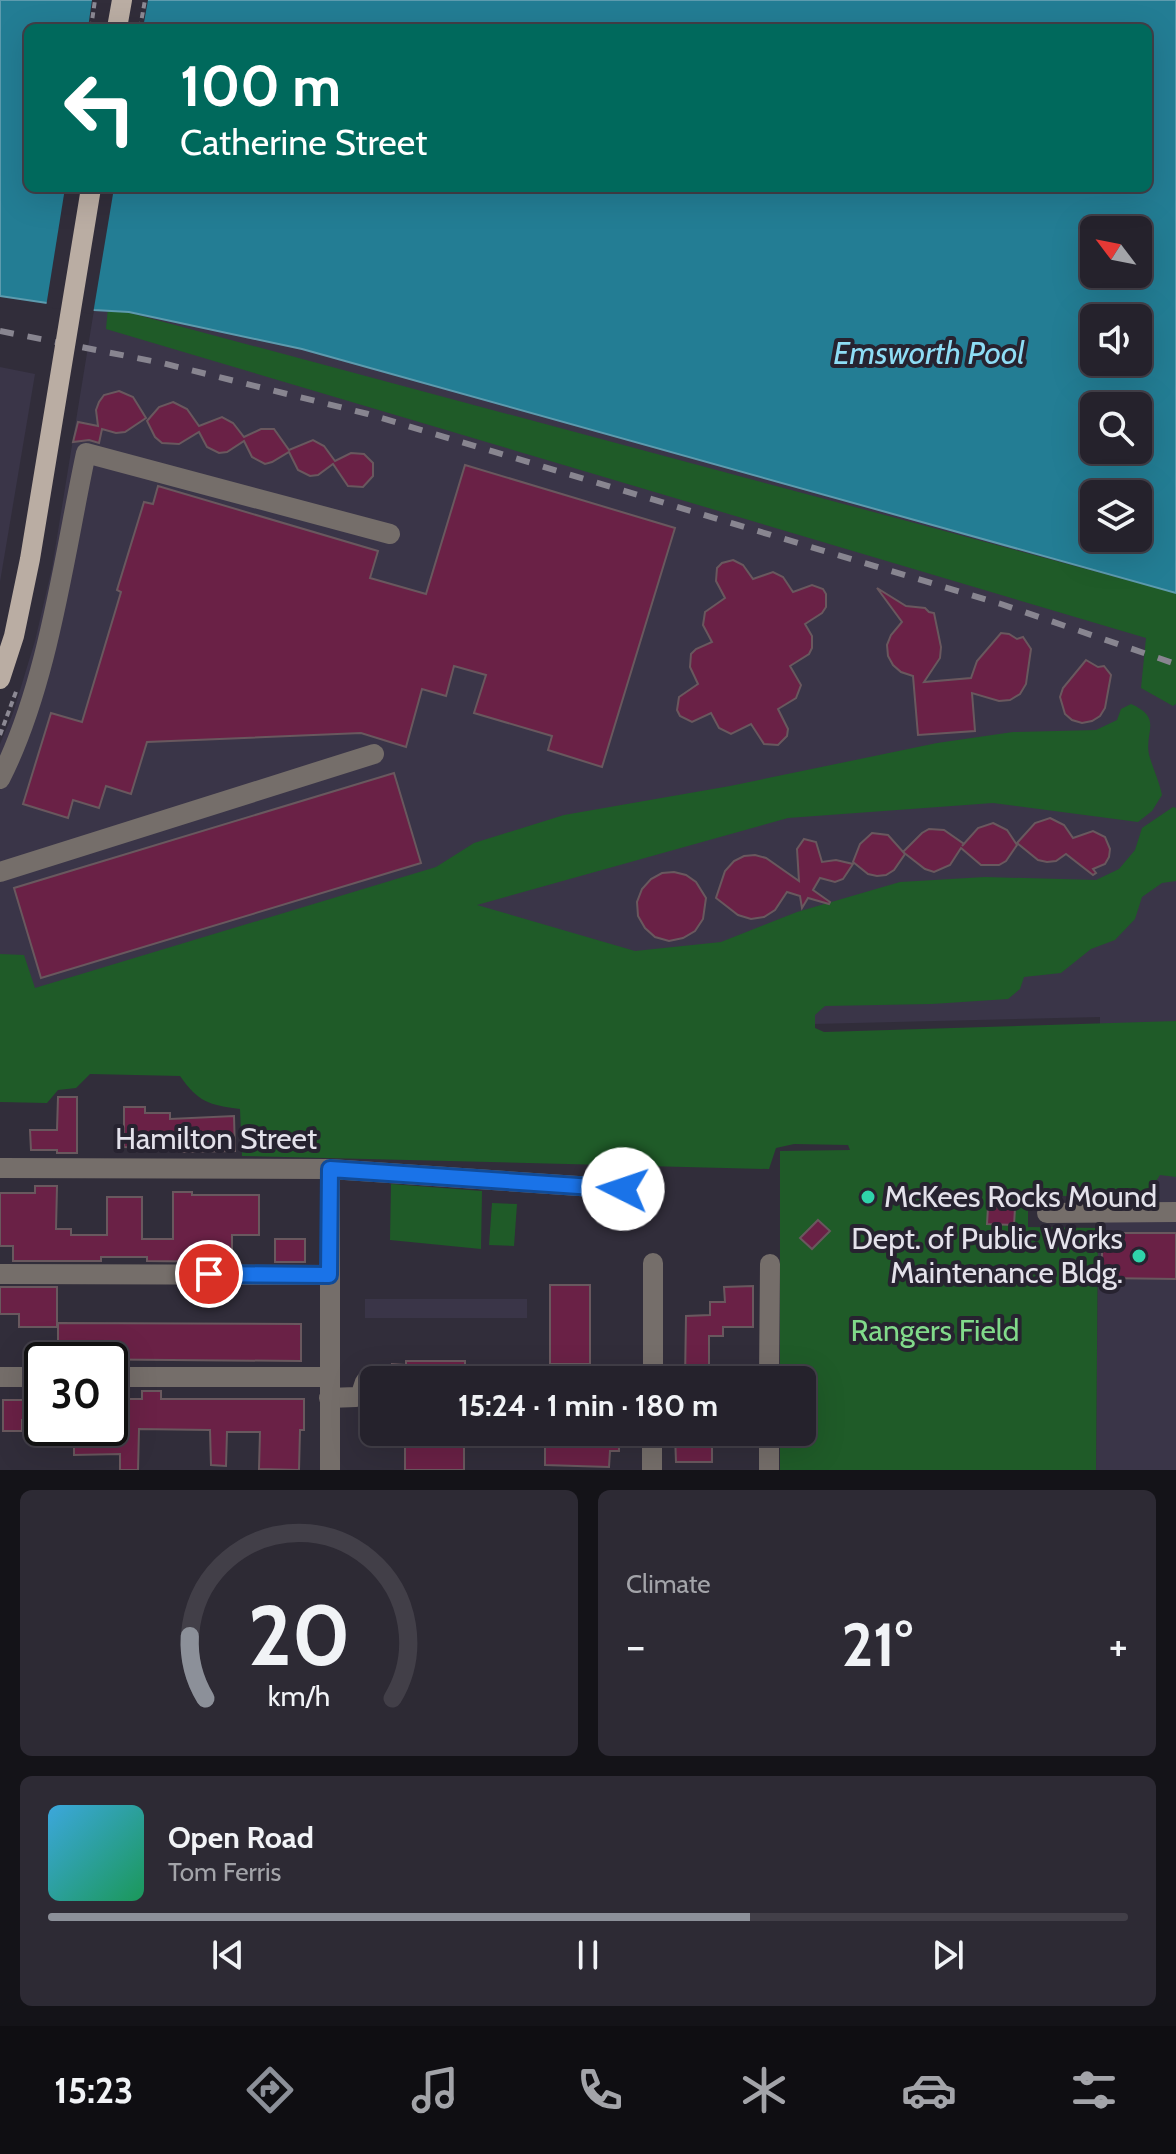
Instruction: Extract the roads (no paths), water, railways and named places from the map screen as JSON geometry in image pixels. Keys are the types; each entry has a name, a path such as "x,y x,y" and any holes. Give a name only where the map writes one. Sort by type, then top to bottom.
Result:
{"main road":[{"path":"118,24 122,0"},
{"path":"0,679 14,636 30,559 90,192"}],"street":[{"path":"0,779 12,755 40,669 86,453 390,534"},
{"path":"0,872 374,754"},
{"name":"Hamilton Street","path":"0,1168 330,1169 623,1189"},
{"path":"330,1169 330,1470"},
{"path":"1047,1213 1176,1212"},
{"path":"653,1263 653,1366"},
{"path":"769,1366 770,1264"},
{"path":"0,1274 329,1275"},
{"path":"0,1377 24,1377"},
{"path":"128,1377 329,1377"},
{"path":"329,1398 360,1395"},
{"path":"652,1446 652,1470"},
{"path":"769,1446 769,1470"}],"water":[{"name":"Emsworth Pool","path":"0,0 1176,0 1176,593 302,349 129,312 0,296"}],"railway":[{"path":"0,331 162,363 368,414 1001,604 1176,664"}],"place":[{"name":"McKees Rocks Mound","path":"868,1197"},
{"name":"Dept. of Public Works Maintenance Bldg.","path":"1139,1256"}],"park label":[{"name":"Rangers Field","path":"935,1331"}]}
